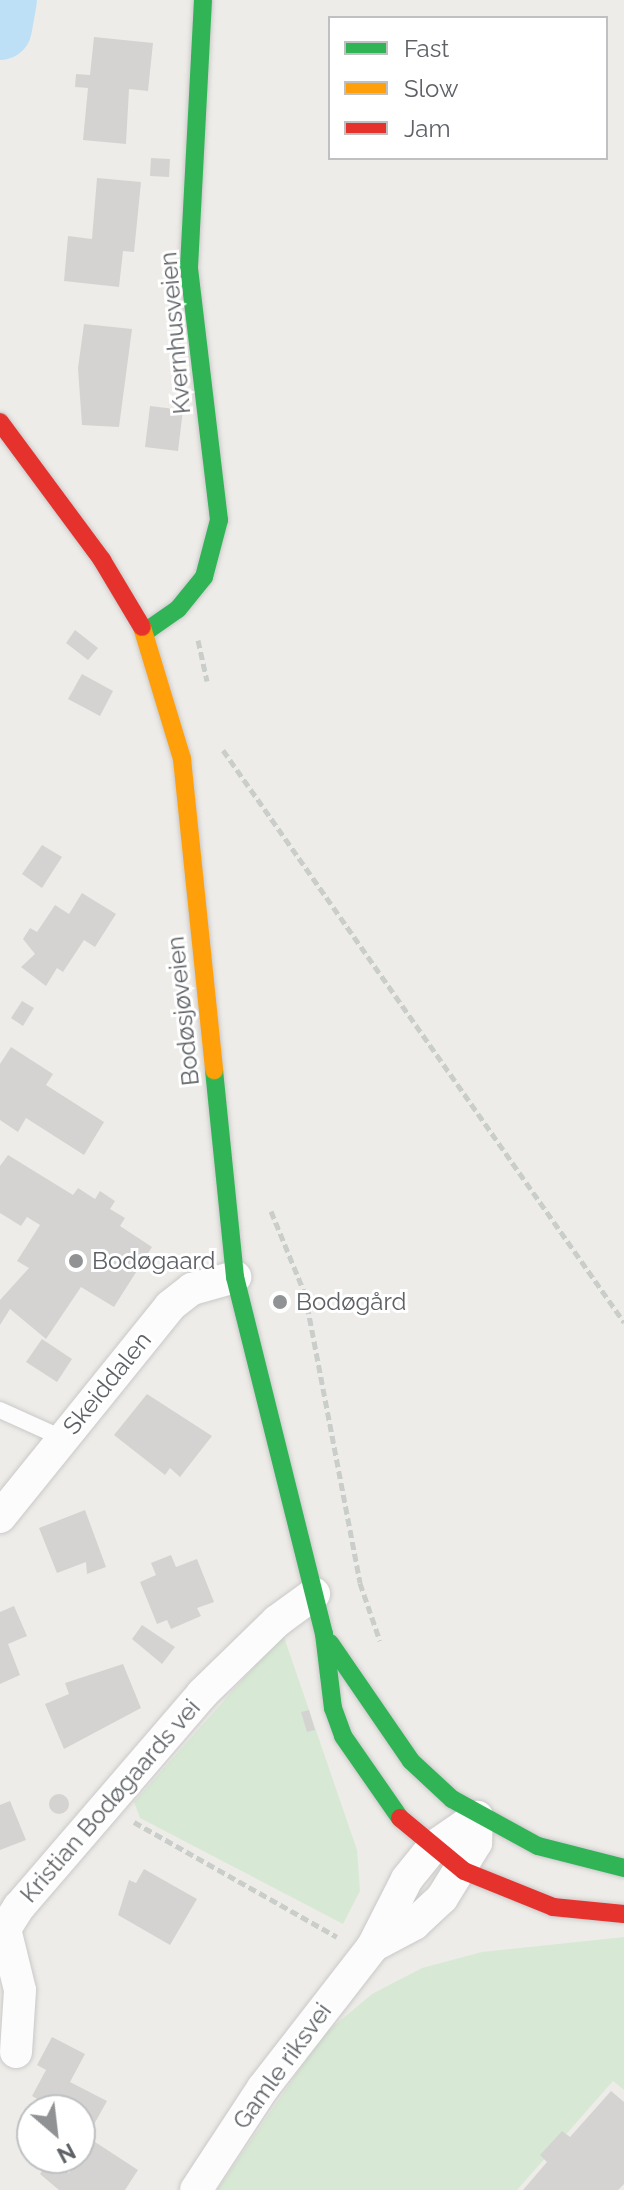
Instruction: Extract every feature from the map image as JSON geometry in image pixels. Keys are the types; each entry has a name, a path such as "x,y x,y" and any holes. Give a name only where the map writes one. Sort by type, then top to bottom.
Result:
{"street":[{"name":"Kvernhusveien","path":"145,632 178,609 204,577 219,520 189,267 203,0"},
{"name":"Bodøsjøveien","path":"0,422 102,560 145,632 160,667 182,759 235,1277 324,1634 333,1708 343,1736 375,1791 432,1848 464,1871"},
{"name":"Skeiddalen","path":"0,1517 170,1306 192,1289 235,1277"},
{"name":"Kristian Bodøgaards vei","path":"16,2052 20,1990 5,1929 105,1806 211,1684 314,1594"},
{"name":"Bodøsjøveien","path":"324,1634 411,1761 477,1817"},
{"name":"Gamle riksvei","path":"196,2190 263,2088 368,1953 389,1905 432,1848 477,1817"},
{"name":"Gamle riksvei","path":"368,1953 414,1924 464,1871 476,1843 477,1817"},
{"path":"477,1817 538,1846 624,1868"},
{"path":"464,1871 553,1907 624,1914"}],"lane":[{"path":"0,1410 62,1438"}],"path":[{"path":"194,635 208,690"},
{"path":"215,753 213,737 624,1322"},
{"path":"269,1204 305,1294 360,1583 384,1649"},
{"path":"105,1806 368,1953"}],"green space":[{"path":"283,1634 357,1850 360,1891 343,1924 140,1818 134,1802"},
{"path":"624,1937 624,2090 613,2081 517,2190 217,2190 323,2035 372,1994 422,1968 482,1952"}],"building":[{"path":"94,37 153,43 148,91 129,89 126,144 83,140 88,88 75,87 76,74 90,75"},
{"path":"151,158 170,159 169,177 150,176"},
{"path":"97,178 141,182 134,252 123,251 119,287 64,281 68,236 92,239"},
{"path":"84,324 132,329 119,427 82,425 78,368"},
{"path":"150,406 183,410 178,451 145,447"},
{"path":"75,630 98,648 88,660 66,643"},
{"path":"82,674 113,691 100,716 68,699"},
{"path":"42,845 62,857 42,888 22,874"},
{"path":"82,893 116,914 95,947 84,940 63,972 57,968 46,986 21,967 35,954 23,939 30,928 37,932 55,905 69,914"},
{"path":"22,1001 34,1008 23,1026 11,1018"},
{"path":"11,1047 53,1074 46,1085 104,1122 84,1155 26,1118 18,1132 0,1120 0,1064"},
{"path":"8,1155 73,1195 78,1188 95,1199 100,1191 115,1201 110,1209 125,1218 120,1226 152,1247 114,1307 81,1287 46,1339 10,1309 0,1325 0,1300 29,1268 17,1261 40,1225 27,1217 21,1226 0,1213 0,1166"},
{"path":"42,1339 72,1359 57,1382 26,1362"},
{"path":"147,1394 212,1436 180,1477 170,1468 165,1475 114,1435"},
{"path":"85,1510 106,1567 87,1574 86,1562 57,1573 39,1528"},
{"path":"171,1555 176,1567 197,1559 214,1602 197,1608 201,1616 171,1629 167,1620 157,1624 140,1582 156,1575 151,1563"},
{"path":"14,1606 27,1636 8,1644 20,1675 0,1684 0,1612"},
{"path":"142,1625 175,1647 162,1664 132,1639"},
{"path":"123,1664 141,1708 64,1749 45,1704 69,1694 65,1683"},
{"path":"309,1710 315,1730 307,1732 301,1712"},
{"path":"59,1794 66,1797 69,1804 66,1811 59,1814 52,1811 49,1804 52,1797"},
{"path":"10,1801 26,1840 0,1850 0,1805"},
{"path":"144,1869 197,1899 170,1945 118,1915 129,1880 136,1883"},
{"path":"52,2037 85,2054 70,2082 93,2094 33,2094 46,2070 37,2065"},
{"path":"611,2091 624,2102 624,2184 618,2190 523,2190 547,2162 540,2155 562,2131 570,2137"},
{"path":"96,2095 107,2101 96,2121"},
{"path":"96,2143 138,2170 125,2190 59,2190 40,2174 96,2174"}],"waterway":[{"path":"0,28 5,0"}],"traffic: fast":[{"path":"145,632 178,609 204,577 219,520 189,267 203,0"},
{"path":"214,1070 235,1277 324,1634 333,1708 343,1736 400,1818"},
{"path":"330,1643 411,1761 452,1799 538,1846 624,1868"}],"traffic: slow":[{"path":"142,627 182,759 214,1070"}],"traffic: jam":[{"path":"0,422 102,560 142,627"},
{"path":"400,1818 464,1871 553,1907 624,1914"}],"place":[{"name":"Bodøgaard","path":"76,1261"},
{"name":"Bodøgård","path":"280,1302"}]}
